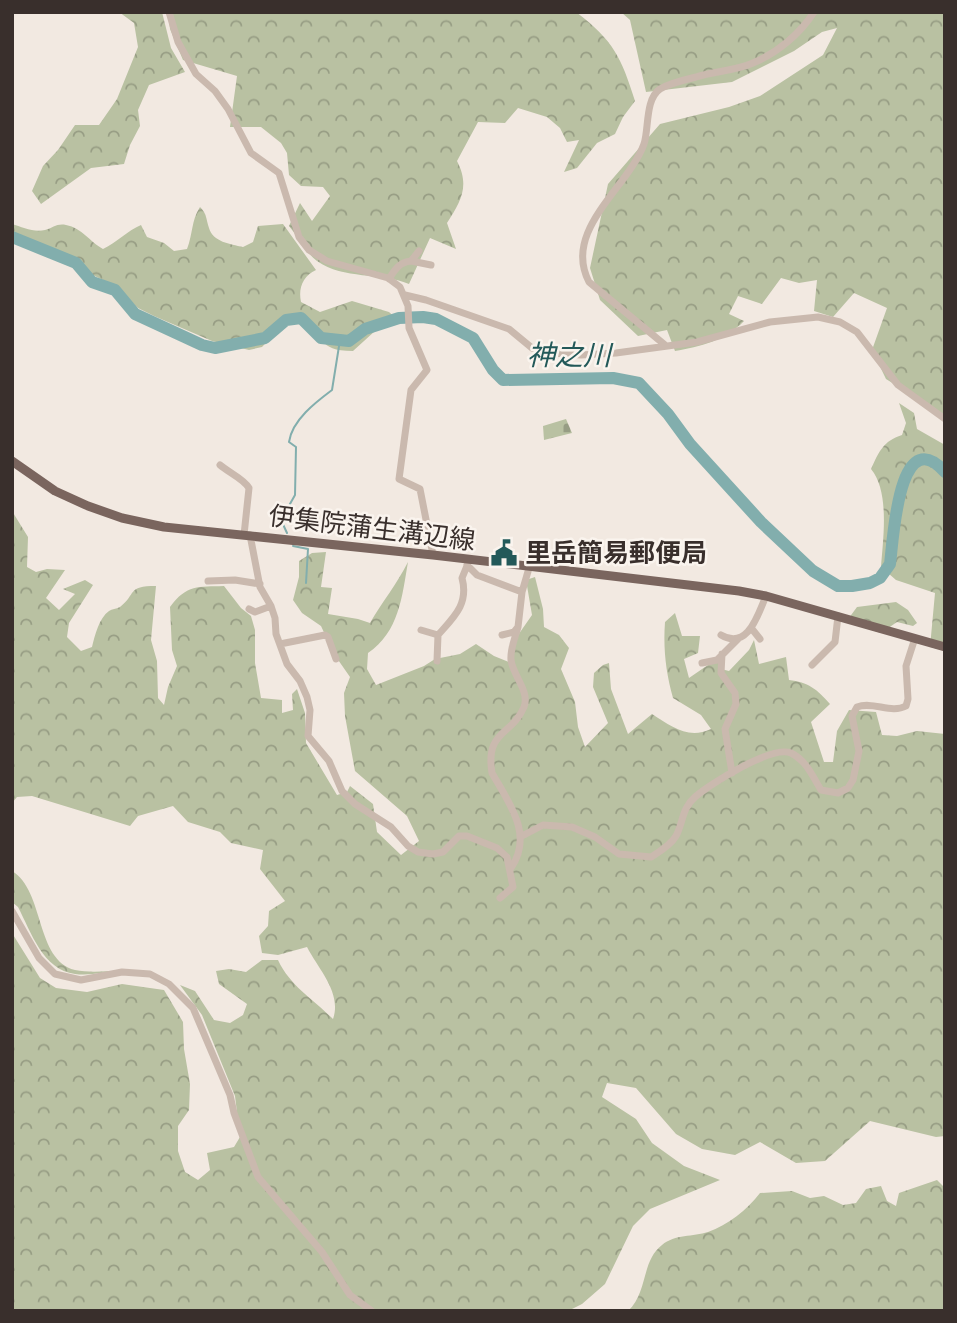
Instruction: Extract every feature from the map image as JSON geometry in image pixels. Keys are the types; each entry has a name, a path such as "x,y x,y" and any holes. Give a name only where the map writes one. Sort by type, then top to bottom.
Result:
{"main road":[{"name":"伊集院蒲生溝辺線","path":"12,461 55,491 122,518 164,527 433,555 468,563 691,585 766,596 945,646"}],"street":[{"path":"169,12 178,42 195,74 215,91 228,109 251,153 279,173 299,237 309,250 327,261 389,279 400,287 405,295 409,328 427,370 411,390 400,479 420,489 433,555"},
{"path":"665,345 589,282 583,267 587,235 601,208 641,153 648,132 653,97 658,90 703,75 752,64 795,36 814,12"},
{"path":"411,261 419,251"},
{"path":"389,279 404,261 431,265"},
{"path":"405,295 496,323 509,329 531,348 581,355 697,342 770,322 818,317 840,321 857,332 898,385 945,419"},
{"path":"220,465 249,488 247,535 260,584 271,606 287,664 300,681 307,697 310,710 308,736 329,761 342,791 355,804 391,827 408,846 418,852 443,852 459,836 467,836 497,848 507,857 513,887 500,898"},
{"path":"437,661 438,635 457,613 466,591 461,578 468,563 477,575 522,592"},
{"path":"511,868 522,836 518,822 492,773 491,765 495,741 514,722 524,707 525,699 513,671 511,657 522,592 530,568"},
{"path":"208,581 235,580 260,584"},
{"path":"702,663 717,660 752,629 766,596"},
{"path":"249,608 255,612 271,606"},
{"path":"812,665 835,642 838,616"},
{"path":"502,635 514,632 517,627"},
{"path":"752,629 760,639"},
{"path":"421,630 438,635"},
{"path":"280,644 325,635 336,659"},
{"path":"722,635 727,639 739,639"},
{"path":"522,836 543,825 572,827 595,837 619,854 651,857 675,837 684,812 694,798 732,773 778,750 791,753 806,764 821,790 838,793 848,788 853,780 859,751 852,716 857,706 894,709 906,706 906,666 915,638"},
{"path":"722,654 721,673 735,693 736,704 725,729 732,773"},
{"path":"12,911 38,958 55,974 81,980 134,972 150,974 169,984 192,1008 230,1095 258,1177 322,1252 350,1295 372,1311"}],"green space":[{"path":"119,12 162,12 171,48 185,72 149,85 138,110 140,126 124,164 91,168 41,204 32,191 43,166 75,125 99,125 117,99 138,47 134,23"},
{"path":"168,12 576,12 608,41 620,61 635,101 615,134 597,143 577,168 564,172 579,140 567,142 560,128 547,117 518,108 505,123 478,122 457,161 463,178 462,193 447,223 456,249 430,238 409,284 339,271 313,258 289,226 300,203 312,221 330,196 323,187 301,186 289,175 287,153 281,143 261,127 230,127 237,76 183,60 170,29"},
{"path":"621,12 945,12 945,416 886,379 872,350 887,308 854,293 833,317 814,311 817,280 799,283 781,278 762,304 738,296 729,314 744,321 737,328 712,342 675,351 667,330 638,336 600,300 590,268 608,184 660,124 729,107 760,96 823,55 837,28 822,32 794,51 732,82 646,92 630,20"},
{"path":"200,207 214,236 223,242 243,247 253,242 258,226 283,224 316,270 302,283 301,302 320,312 352,301 389,312 399,321 375,331 353,351 327,345 304,321 281,327 262,347 249,350 212,341 154,316 138,308 115,286 12,235 12,224 37,231 66,225 77,229 103,249 141,225 147,237 164,243 174,251 187,249"},
{"path":"899,403 914,413 917,429 945,445 945,651 930,647 935,593 896,580 881,567 883,503 881,490 871,469 886,444 902,435 906,423"},
{"path":"566,419 572,433 544,440 543,426"},
{"path":"12,511 28,537 27,567 36,572 47,569 65,570 46,598 59,610 75,594 63,589 85,580 93,585 69,623 67,637 81,651 92,647 100,622 109,611 120,607 136,589 156,586 151,640 157,661 158,698 164,705 177,666 172,650 170,607 182,594 194,588 224,586 251,616 255,630 255,663 261,698 282,700 282,713 293,710 292,694 297,689 305,713 306,743 337,795 347,792 350,786 373,804 377,832 401,855 419,841 407,816 355,771 345,716 344,693 350,677 334,654 321,626 302,613 293,600 299,577 299,561 312,553 326,552 321,587 332,588 328,614 370,623 408,562 401,601 393,624 368,653 367,669 376,685 435,659 460,654 476,644 511,663 516,638 532,615 526,580 535,577 543,609 544,627 559,635 569,648 561,669 575,702 578,727 585,747 608,723 593,687 594,673 609,663 611,689 628,734 652,714 687,732 711,729 701,715 673,698 664,632 665,622 675,613 682,636 700,636 698,653 684,659 689,678 721,656 721,669 729,671 749,650 754,640 759,664 786,657 789,680 812,687 830,704 811,722 824,762 833,762 837,731 849,710 876,712 882,735 897,736 917,731 945,734 945,1136 936,1137 870,1121 825,1161 796,1163 760,1142 735,1155 702,1149 676,1134 636,1088 607,1083 602,1097 636,1119 652,1143 684,1166 720,1180 650,1209 633,1226 605,1284 582,1304 568,1311 12,1311 12,933 40,978 56,988 87,992 122,984 164,990 183,1022 190,1084 189,1110 178,1126 178,1151 185,1172 198,1180 210,1170 207,1153 234,1147 240,1137 235,1096 202,1015 180,985 195,991 214,1020 230,1023 243,1015 247,1004 219,984 216,971 229,969 246,972 262,960 278,960 295,985 333,1019 335,1009 328,982 307,947 278,955 262,953 259,936 268,926 269,911 285,901 260,869 263,850 231,843 220,832 188,822 173,806 138,816 130,826 32,796 17,797 12,803"},
{"path":"896,602 908,610 917,623 913,626 897,622 881,633 846,622 857,607"},
{"path":"12,871 23,881 30,893 46,940 62,964 80,971 119,971 75,974 64,971 46,958 18,907 12,902"},
{"path":"937,1180 945,1188 945,1311 628,1311 639,1295 655,1252 662,1245 673,1239 708,1232 723,1225 743,1211 760,1193 792,1191 810,1198 824,1196 843,1205 856,1203 866,1189 881,1186 887,1201 896,1206 899,1193"}],"waterway":[{"name":"神之川","path":"12,237 76,263 92,282 115,290 135,314 202,345 215,348 265,338 286,320 301,318 321,338 349,341 365,329 399,318 423,317 436,319 473,338 493,370 503,380 613,378 639,383 761,522 813,571 838,586 870,583 880,578 890,564 901,491 908,473 917,461 929,460 945,472"},
{"path":"287,533 281,520 295,495 296,447 289,442 291,434 306,412 332,390 340,340"},
{"path":"293,546 308,549 306,583"}],"place":[{"name":"里岳簡易郵便局","path":"504,553"}]}
